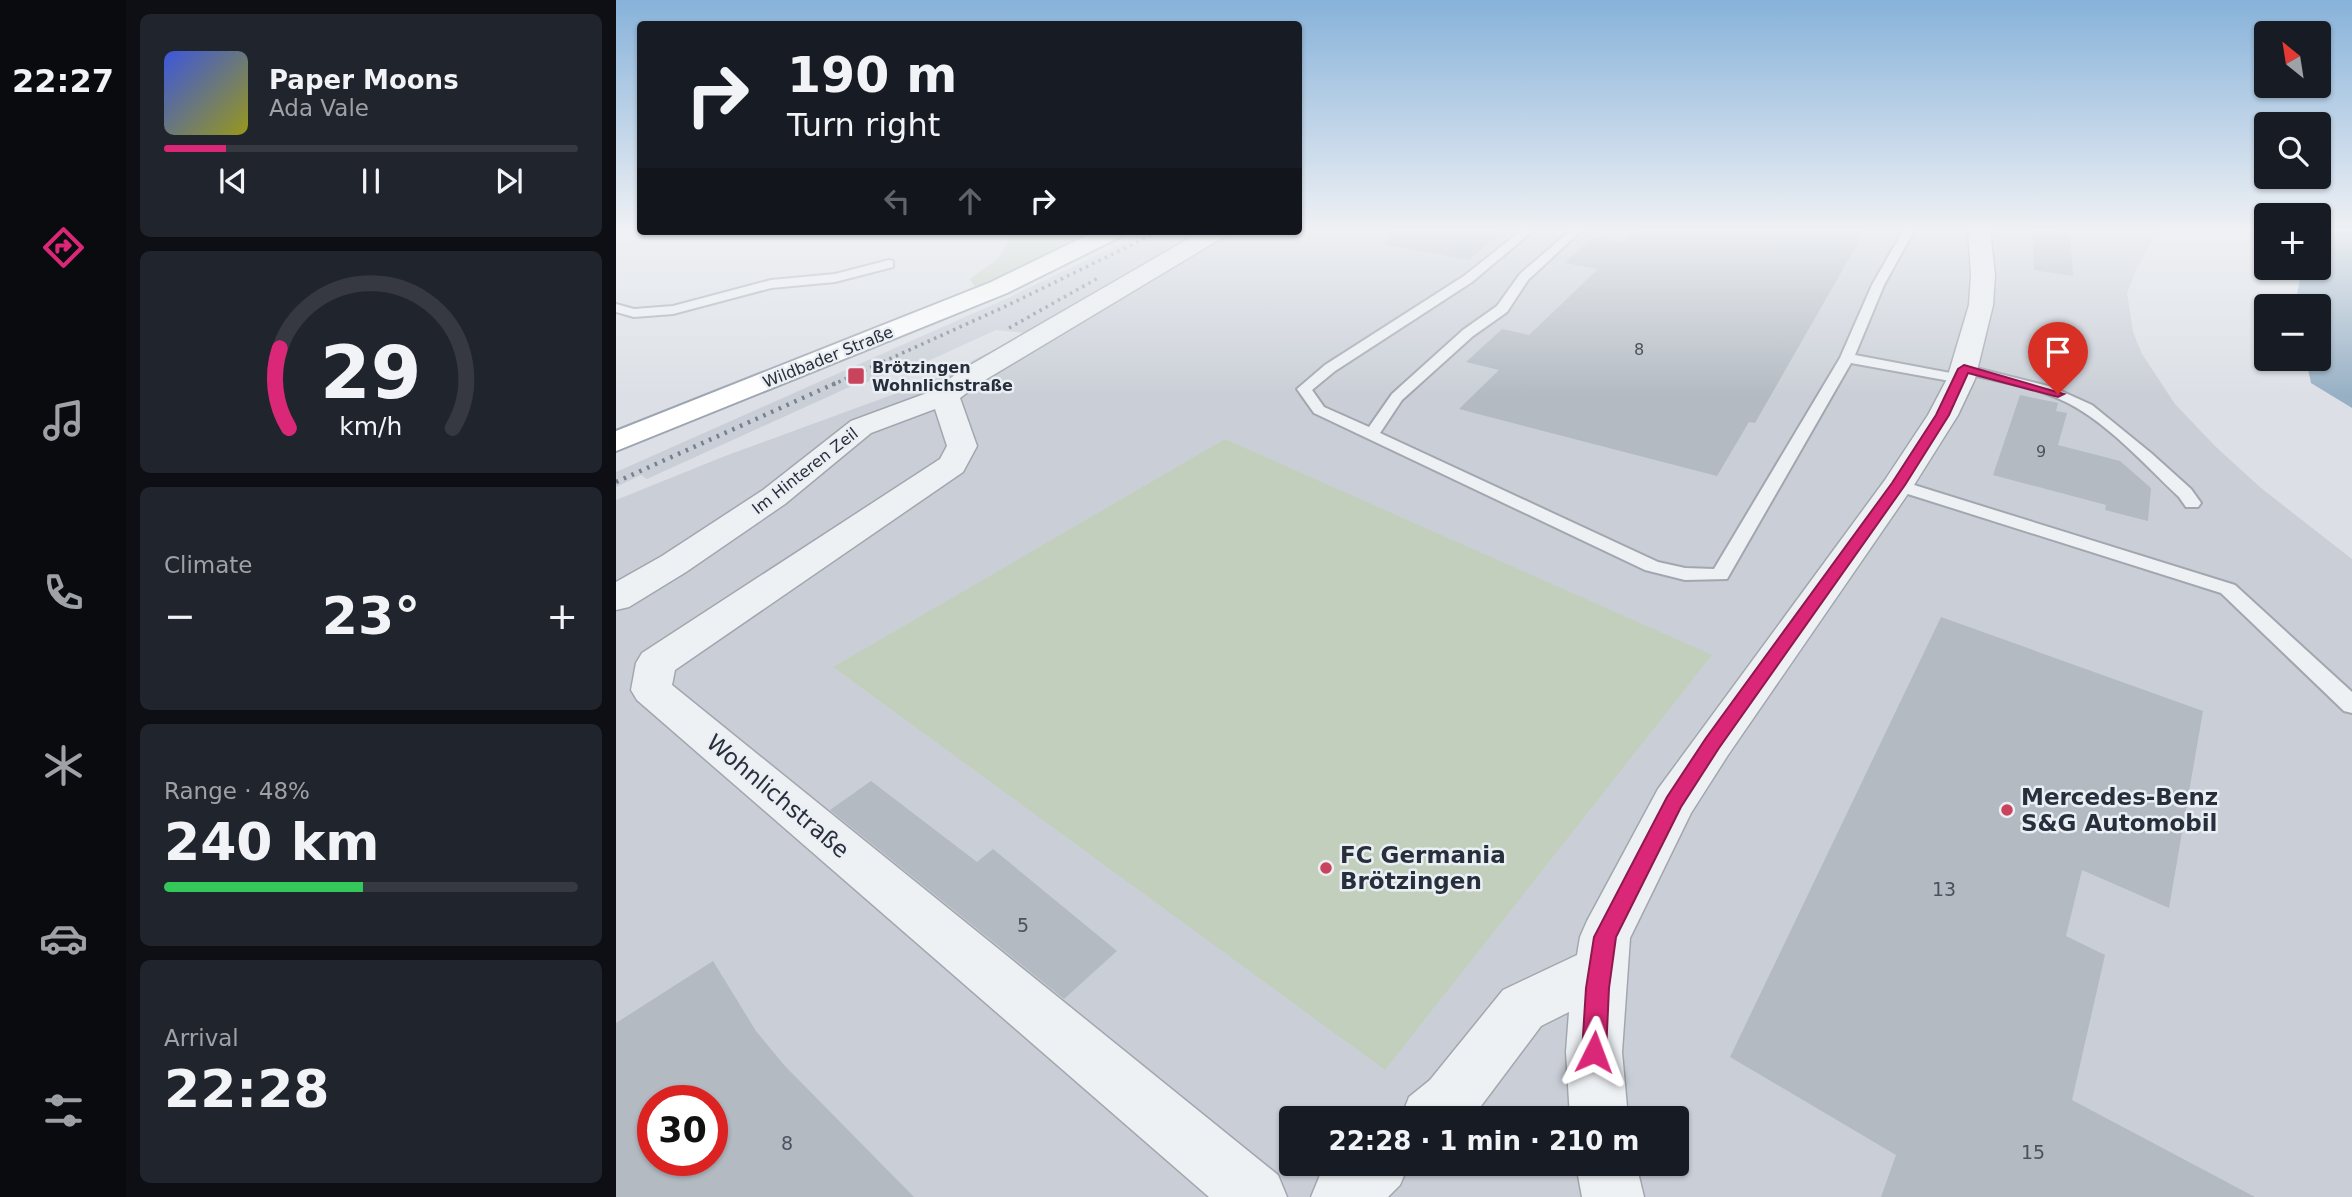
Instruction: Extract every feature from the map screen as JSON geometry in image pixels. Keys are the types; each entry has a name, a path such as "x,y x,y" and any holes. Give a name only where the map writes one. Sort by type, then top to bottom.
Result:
{"main road":[{"name":"Wildbader Straße","path":"616,442 1004,285"}],"street":[{"name":"Im Hinteren Zeil","path":"616,598 674,565 774,497 861,427 945,396 970,377 1126,285"},
{"path":"1599,1106 1594,1052 1605,937 1674,802 1713,743 1898,485 1943,415 1962,374 1981,305 1982,285"},
{"name":"Wohnlichstraße","path":"945,396 962,446 951,465 656,663 651,690 1256,1197"},
{"path":"1443,1106 1522,1008 1601,970"},
{"path":"1342,1197 1366,1176"},
{"path":"1609,1176 1613,1197"}],"lane":[{"path":"616,308 634,313 673,310 768,285"},
{"path":"1459,285 1330,368 1304,389 1320,410 1652,566 1685,574 1720,575 1847,358 1878,285"},
{"path":"1371,435 1397,397 1468,333 1502,309 1519,285"},
{"path":"1847,358 1962,374 2058,394 2076,402 2131,444 2185,493 2192,503"},
{"path":"1898,485 2228,589 2352,705"}],"shaded area":[{"path":"1035,285 2130,285 2127,293 2133,332 2142,354 2175,404 2216,447 2261,488 2352,559 2352,1197 616,1197 616,500 725,456 938,378 1027,333 996,330 917,366 885,371 888,373 858,386 854,385 647,479 641,475 616,487 616,472"}],"green space":[{"path":"974,285 987,285 977,290"},
{"name":"FC Germania Brötzingen","path":"1225,439 1712,655 1385,1070 833,667"}],"water":[{"path":"2299,285 2352,285 2352,408 2311,383 2308,371 2331,371 2331,294 2297,294"}],"building":[{"path":"1581,285 1834,285 1755,423 1749,422 1717,476 1459,409 1499,370 1466,362 1502,329 1529,335"},
{"path":"2020,395 2058,403 2056,411 2067,413 2058,445 2120,461 2151,488 2148,521 2105,510 2106,505 1993,475"},
{"path":"1941,617 2203,711 2169,908 2082,870 2066,936 2105,955 2072,1100 2255,1197 1881,1197 1896,1155 1730,1057"},
{"path":"871,781 977,862 993,849 1117,951 1064,999 830,810"},
{"path":"713,961 756,1031 784,1065 914,1197 616,1197 616,1023"}],"railway":[{"path":"832,385 1049,285"},
{"path":"1009,328 1086,285"},
{"path":"616,482 836,383"}],"place":[{"name":"Brötzingen Wohnlichstraße","path":"856,376"},
{"name":"Mercedes-Benz S&G Automobil","path":"2007,810"},
{"name":"FC Germania Brötzingen","path":"1326,868"}],"route":[{"path":"1594,1052 1598,988 1605,937 1674,802 1713,743 1898,485 1943,415 1964,369 2058,394"}]}
